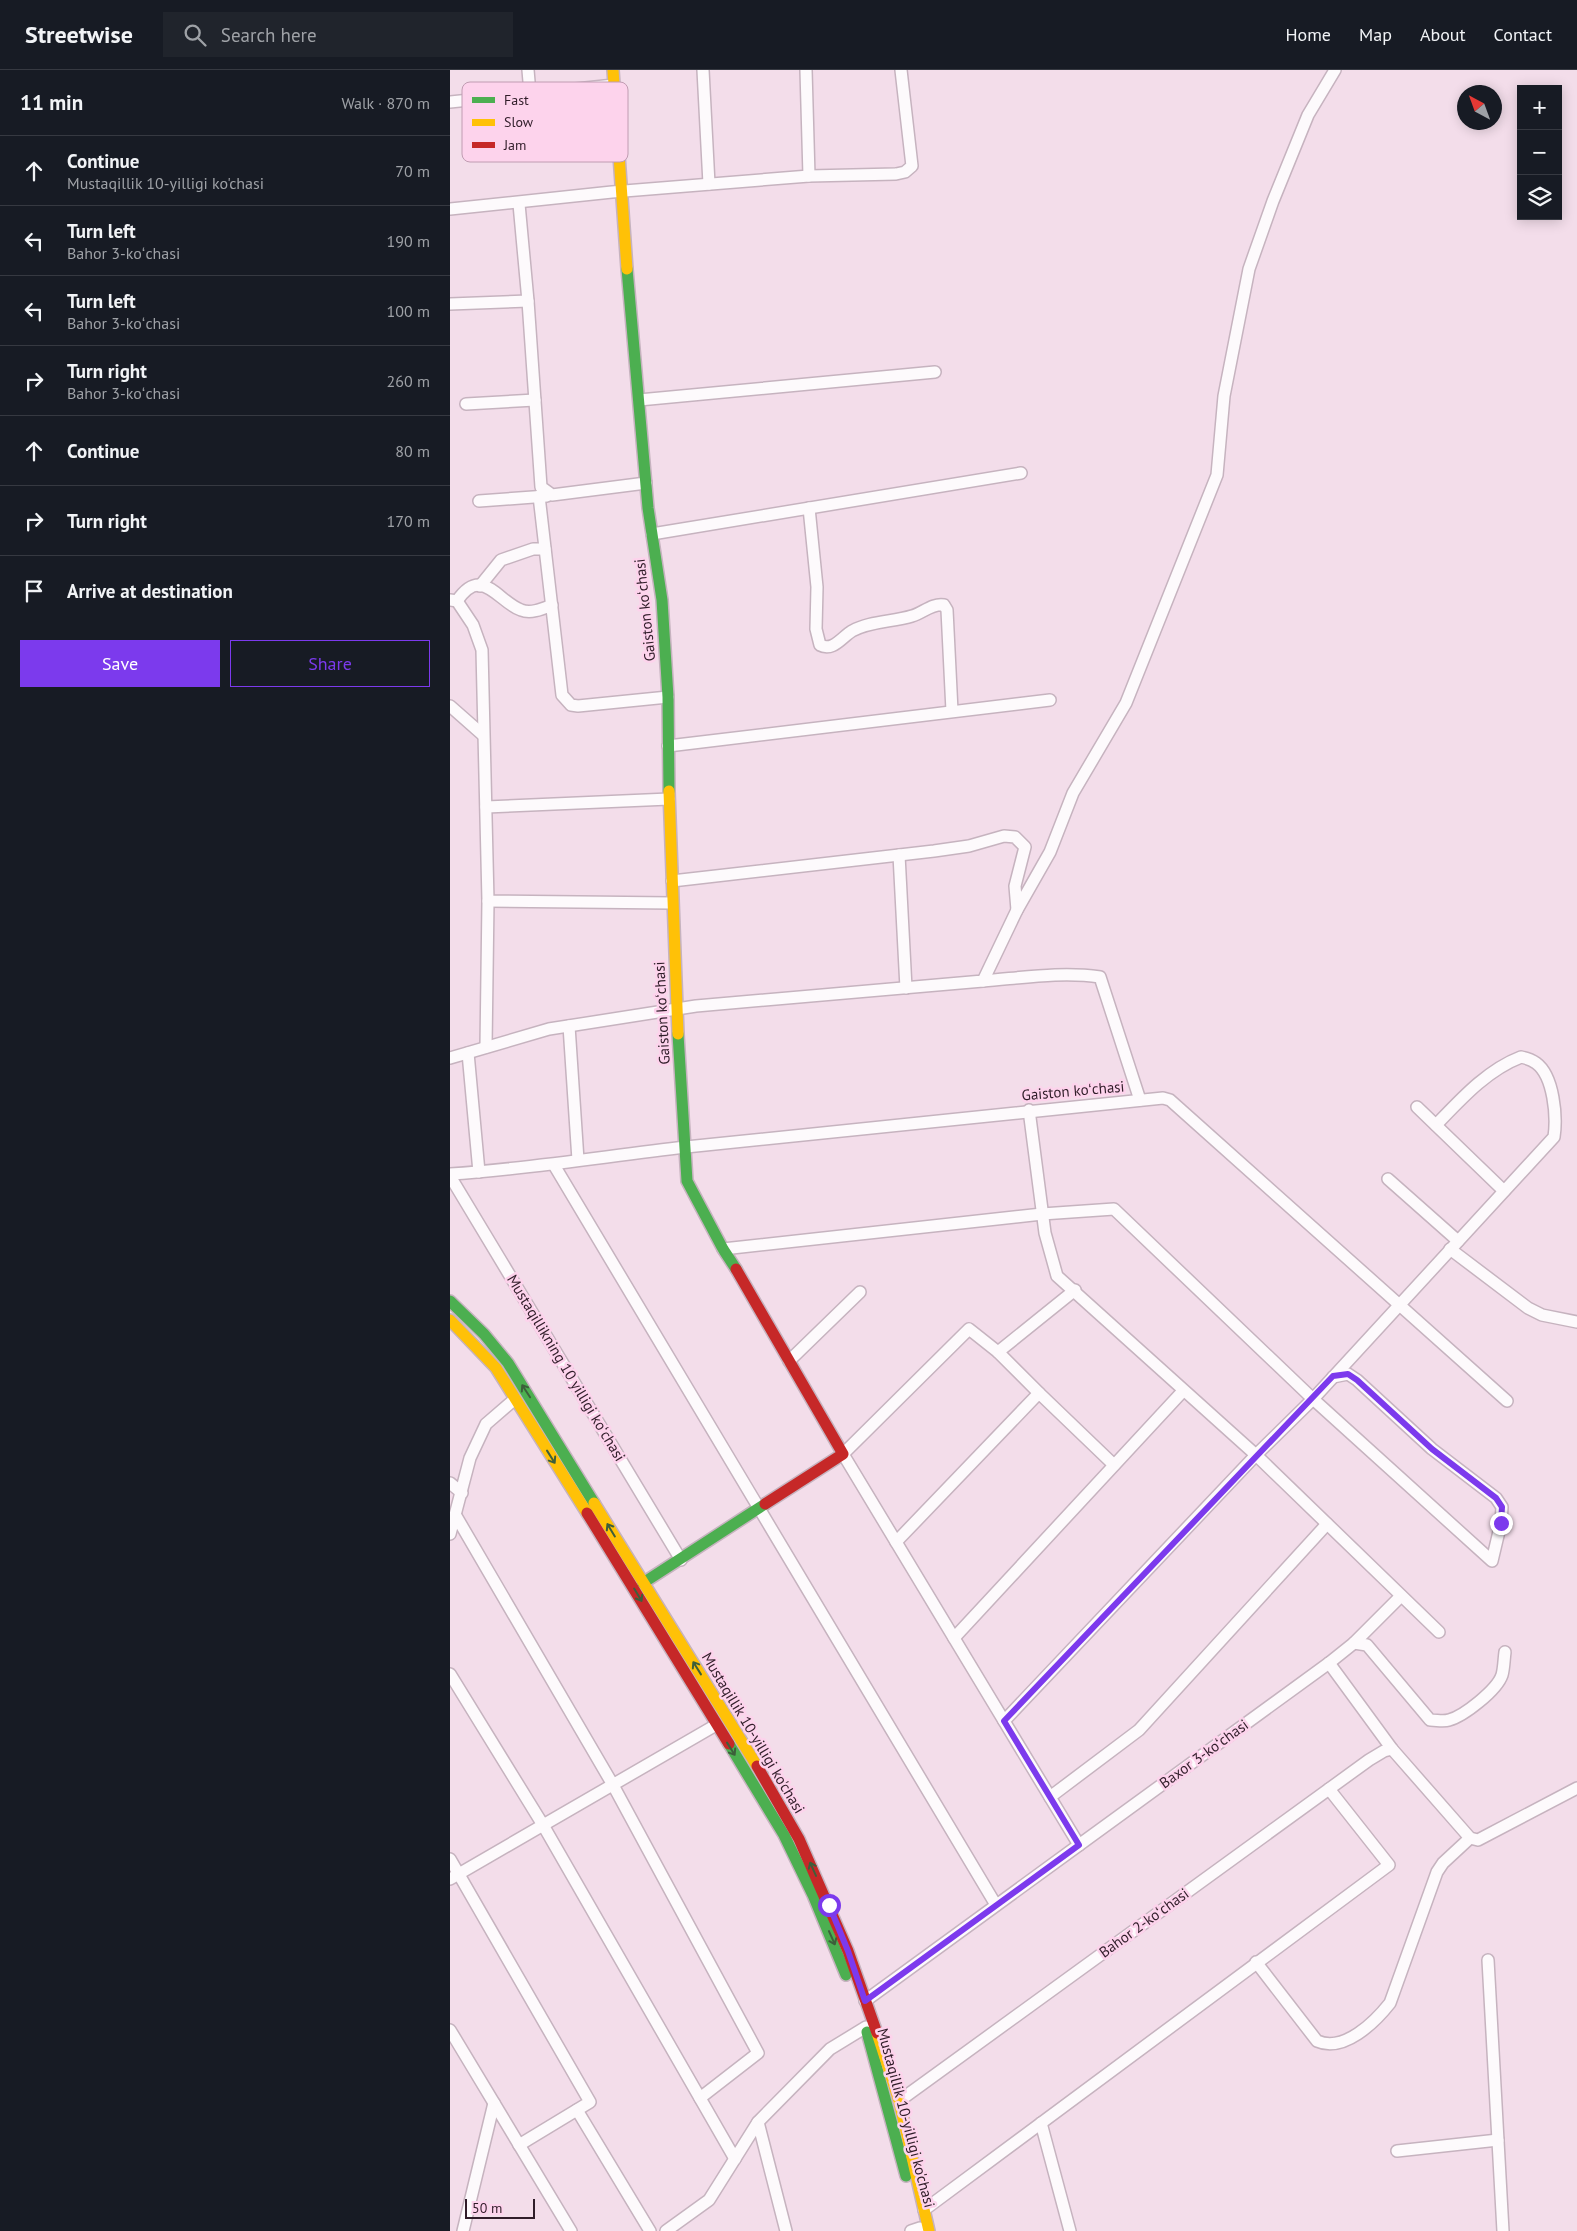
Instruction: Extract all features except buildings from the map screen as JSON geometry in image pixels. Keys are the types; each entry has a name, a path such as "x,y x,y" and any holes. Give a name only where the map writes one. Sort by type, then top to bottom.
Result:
{"main road":[{"name":"Gaiston koʻchasi","path":"618,162 646,483 662,600 668,697 672,903 683,1148"},
{"path":"643,1583 761,1509 843,1454 742,1278 723,1250 687,1181 683,1148"},
{"name":"Mustaqillik 10-yilligi ko'chasi","path":"450,1301 484,1334 508,1364 726,1714 799,1839 848,1951 899,2101 924,2210 920,2230"},
{"name":"Mustaqillik 10-yilligi ko'chasi","path":"450,1320 496,1368 629,1580 784,1835 836,1947 866,2028 920,2230"}],"street":[{"path":"703,70 709,184"},
{"path":"806,70 809,176"},
{"path":"450,209 519,204 709,184 809,176 896,174 905,172 912,166 901,70"},
{"path":"983,981 1017,910 1050,852 1073,793 1126,703 1217,475 1224,396 1249,269 1273,201 1308,115 1335,70"},
{"path":"519,204 541,487 552,495"},
{"path":"450,304 528,301"},
{"path":"639,400 936,372"},
{"path":"466,404 535,400"},
{"path":"652,534 1021,473"},
{"path":"479,501 552,495 646,483"},
{"path":"539,496 562,695 571,704 578,706 668,697"},
{"path":"809,508 817,587 816,629 820,645 825,648 831,647 859,627 915,616 938,604 944,605 947,610 952,712"},
{"path":"486,1047 488,901 482,650 472,625 454,601 462,594 480,586 502,560 533,549 545,549"},
{"path":"480,586 492,588 521,610 528,612 552,605"},
{"path":"668,746 1050,700"},
{"path":"450,706 483,735"},
{"path":"486,807 669,799"},
{"path":"672,881 899,855 969,846 989,839 1015,837 1025,847 1015,886 1017,910"},
{"path":"899,855 906,988"},
{"path":"488,901 672,903"},
{"path":"450,1058 549,1028 676,1010 983,981 1087,975 1100,977 1140,1100"},
{"path":"569,1026 578,1160"},
{"path":"468,1053 479,1172"},
{"path":"1004,1721 1256,1455 1313,1399 1554,1137 1556,1124 1552,1094 1545,1074 1536,1062 1521,1057 1508,1062 1468,1092 1436,1125"},
{"name":"Gaiston koʻchasi","path":"450,1175 554,1165 578,1160 1028,1110 1163,1098 1170,1100 1508,1401"},
{"path":"1417,1107 1504,1191"},
{"path":"1028,1110 1045,1233 1057,1276 1256,1455 1438,1632"},
{"path":"554,1165 996,1905"},
{"name":"Mustaqillikning 10 yilligi koʻchasi","path":"450,1175 681,1560"},
{"path":"1388,1179 1454,1246 1528,1308 1548,1316 1577,1322"},
{"path":"723,1250 1042,1214 1114,1209 1313,1399 1492,1561 1501,1523 1502,1507 1496,1498 1432,1449 1357,1380 1348,1374 1333,1376"},
{"path":"998,1352 1074,1290"},
{"path":"789,1361 860,1292"},
{"path":"1079,1845 843,1454 969,1329 998,1352 1114,1465"},
{"path":"954,1638 1183,1391"},
{"path":"896,1542 1039,1393"},
{"path":"450,1534 470,1458 486,1424 515,1399"},
{"path":"450,1484 462,1493"},
{"path":"456,1516 613,1785 758,2053 700,2098"},
{"path":"1050,1797 1139,1730 1327,1524"},
{"name":"Baxor 3-koʻchasi","path":"865,2001 1329,1663 1354,1643 1401,1596"},
{"path":"1354,1643 1367,1645 1430,1720 1441,1721 1451,1720 1478,1702 1496,1686 1502,1675 1506,1652"},
{"path":"1329,1663 1392,1750 1470,1838 1478,1840 1577,1788"},
{"path":"450,1674 543,1826 735,2159"},
{"path":"454,1876 716,1726"},
{"name":"Bahor 2-koʻchasi","path":"899,2101 1369,1760 1384,1751 1392,1750"},
{"path":"924,2210 1389,1865 1330,1789"},
{"path":"1256,1962 1317,2041 1325,2044 1355,2036 1376,2020 1390,2003 1437,1872 1443,1863 1470,1838"},
{"path":"450,1859 454,1876 590,2102 519,2145"},
{"path":"1488,1960 1503,2231"},
{"path":"666,2231 709,2200 758,2122 830,2049 866,2028"},
{"path":"450,2030 571,2231"},
{"path":"463,2231 494,2103"},
{"path":"577,2110 650,2231"},
{"path":"758,2122 786,2231"},
{"path":"1041,2123 1070,2231"},
{"path":"1397,2150 1498,2140"}],"traffic: fast":[{"path":"627,269 648,508 662,600 668,697 669,791"},
{"path":"678,1034 687,1181 723,1249 736,1269"},
{"path":"450,1301 484,1334 508,1363 594,1503"},
{"path":"643,1583 765,1504"},
{"path":"729,1744 784,1835 813,1895 846,1975"},
{"path":"867,2032 906,2176"}],"traffic: slow":[{"path":"613,70 614,82"},
{"path":"619,162 627,269"},
{"path":"669,791 678,1034"},
{"path":"450,1320 496,1368 587,1513"},
{"path":"594,1503 757,1766"},
{"path":"877,2033 899,2101 929,2231"}],"traffic: jam":[{"path":"736,1269 843,1454 765,1504"},
{"path":"587,1513 729,1744"},
{"path":"757,1766 799,1839 848,1951 877,2033"}],"route":[{"path":"829,1905 848,1951 865,2001 1079,1845 1004,1721 1333,1376 1348,1374 1357,1380 1432,1449 1496,1498 1502,1507 1501,1523"}]}
